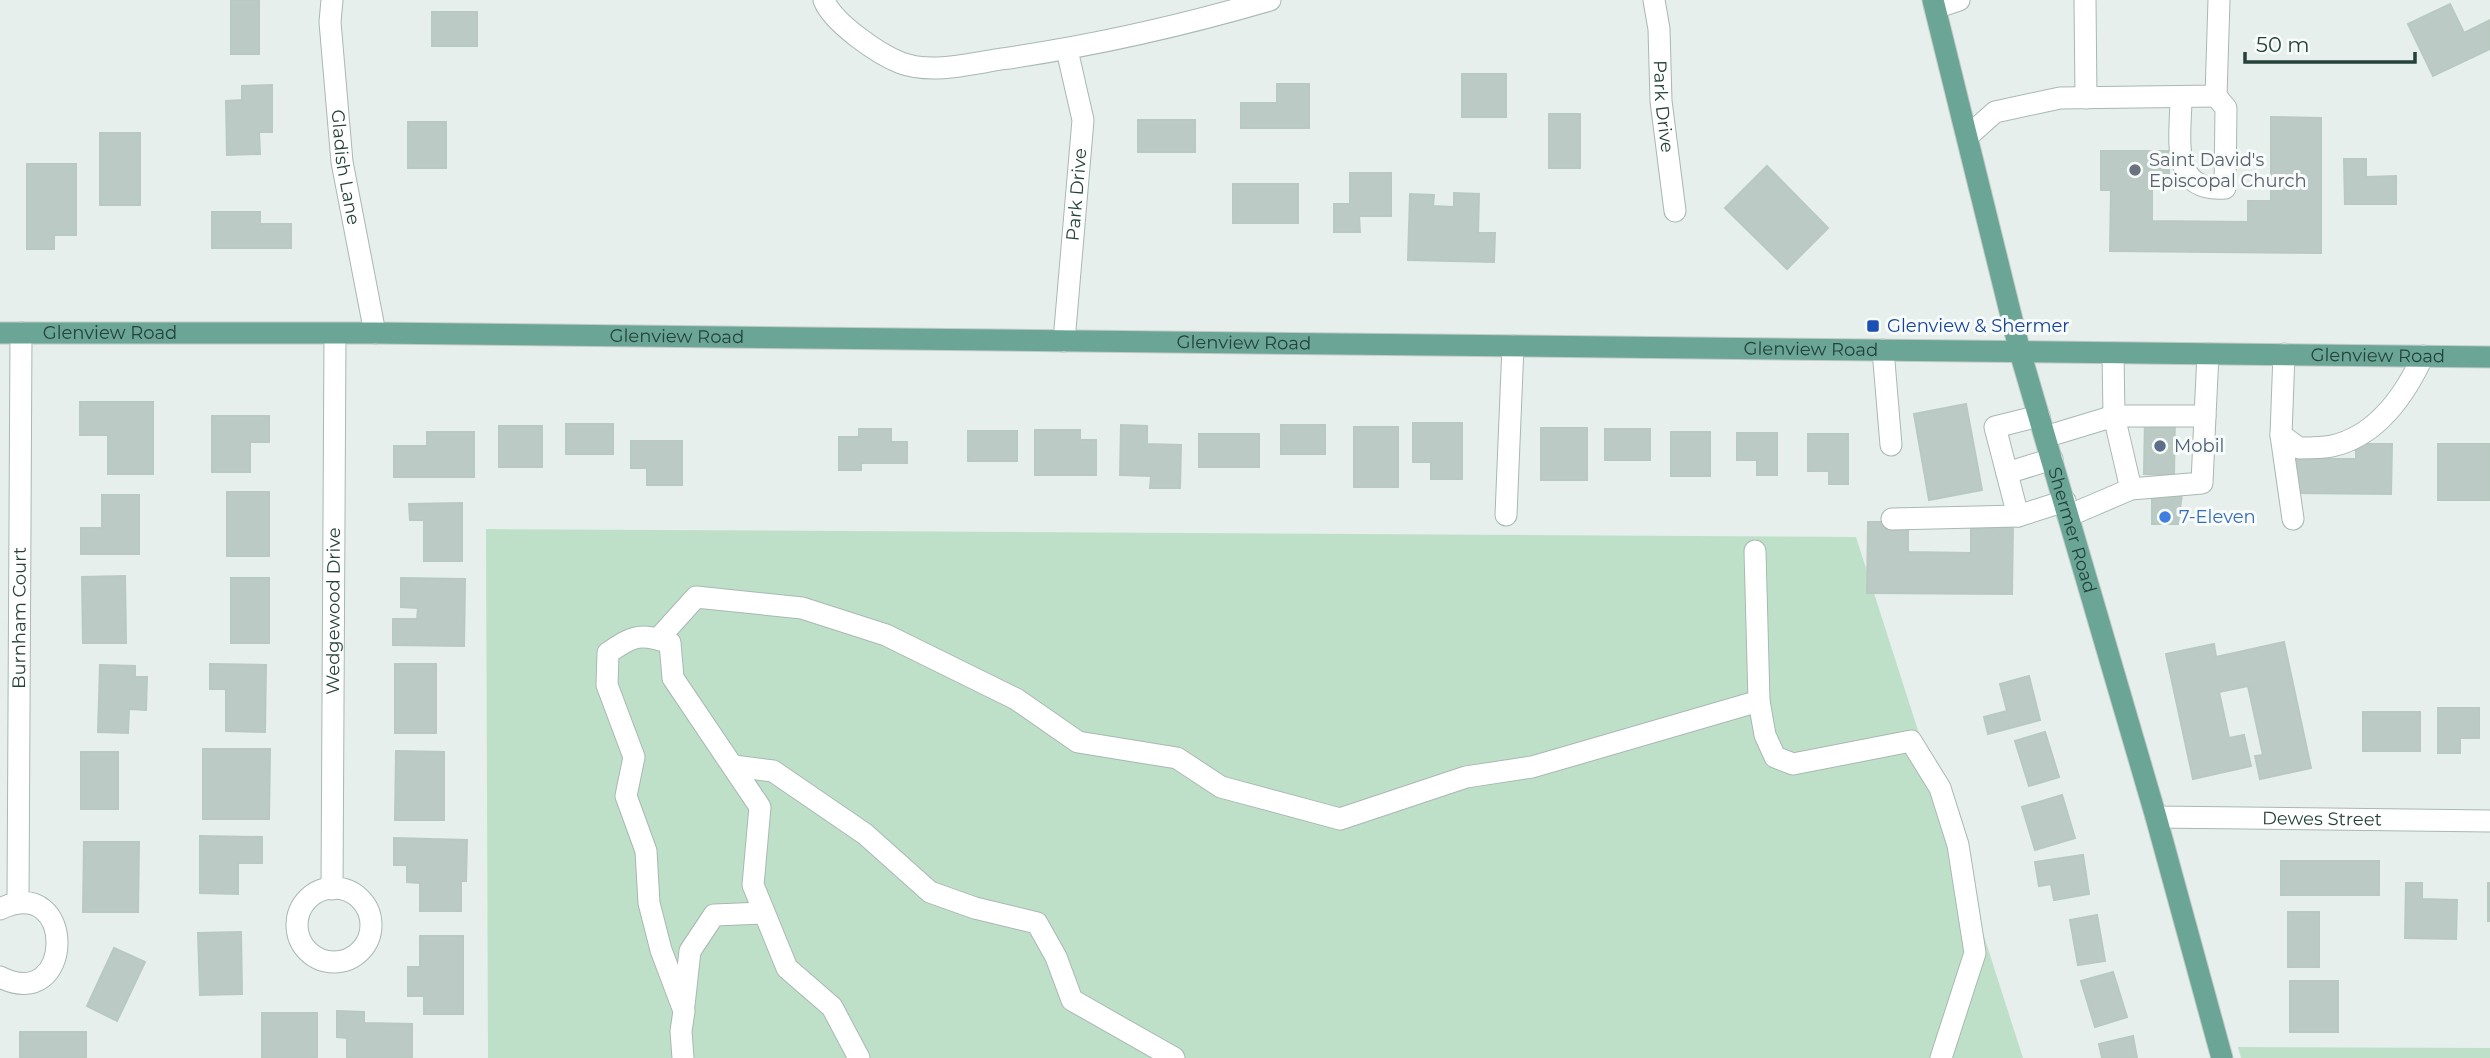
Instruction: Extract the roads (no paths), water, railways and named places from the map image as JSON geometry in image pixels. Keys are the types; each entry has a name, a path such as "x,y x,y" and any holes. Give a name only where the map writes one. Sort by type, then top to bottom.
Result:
{"main road":[{"name":"Shermer Road","path":"1934,4 2020,352 2156,817 2222,1058"},
{"name":"Glenview Road","path":"10,333 376,333 2490,356"}],"street":[{"name":"Gladish Lane","path":"331,0 330,22 342,162 376,333"},
{"path":"824,0 828,10 854,33 901,63 942,67 1131,38 1270,0"},
{"name":"Park Drive","path":"1654,0 1659,29 1661,101 1675,211"},
{"path":"1934,4 1959,0"},
{"path":"2085,0 2086,98"},
{"path":"2181,97 2181,164 2191,180 2207,189 2225,188 2226,108 2216,96 2219,0"},
{"name":"Park Drive","path":"1064,341 1083,120 1066,50"},
{"path":"1967,137 1994,112 2060,99 2216,96"},
{"name":"Burnham Court","path":"0,977 16,982 39,978 54,964 59,950 58,934 53,921 35,906 9,906 10,333"},
{"name":"Wedgewood Drive","path":"332,889 335,334"},
{"path":"1506,514 1513,346"},
{"path":"1883,350 1891,445"},
{"path":"2113,353 2113,416 2131,489"},
{"path":"1892,519 2018,516 2066,509 2131,489 2202,483 2208,354"},
{"path":"2284,354 2281,435 2293,519"},
{"path":"2281,435 2299,448 2332,446 2361,433 2389,411 2410,384 2423,356"},
{"path":"2018,516 1995,428 2042,427 2113,416 2205,416"},
{"path":"2007,472 2052,459"},
{"path":"1755,551 1759,701 1765,734 1775,757 1793,764 1911,741 1940,788 1958,845 1975,953 1941,1058"},
{"path":"658,639 696,597 802,608 886,635 1016,699 1078,742 1177,758 1220,787 1340,819 1466,776 1532,767 1759,701"},
{"path":"684,1011 661,950 649,903 646,851 626,796 634,757 607,685 608,653 627,639 646,635 670,643 673,678 761,807 753,885 787,968 832,1007 859,1058"},
{"path":"734,766 773,771 865,834 930,892 975,908 1037,923 1056,957 1072,1000 1174,1058"},
{"name":"Dewes Street","path":"2156,817 2490,821"},
{"path":"683,1058 681,1031 690,951 714,915 764,913"}],"place":[{"name":"Saint David's Episcopal Church","path":"2135,170"},
{"name":"Glenview & Shermer","path":"1873,326"},
{"name":"Mobil","path":"2160,446"},
{"name":"7-Eleven","path":"2165,517"}]}
